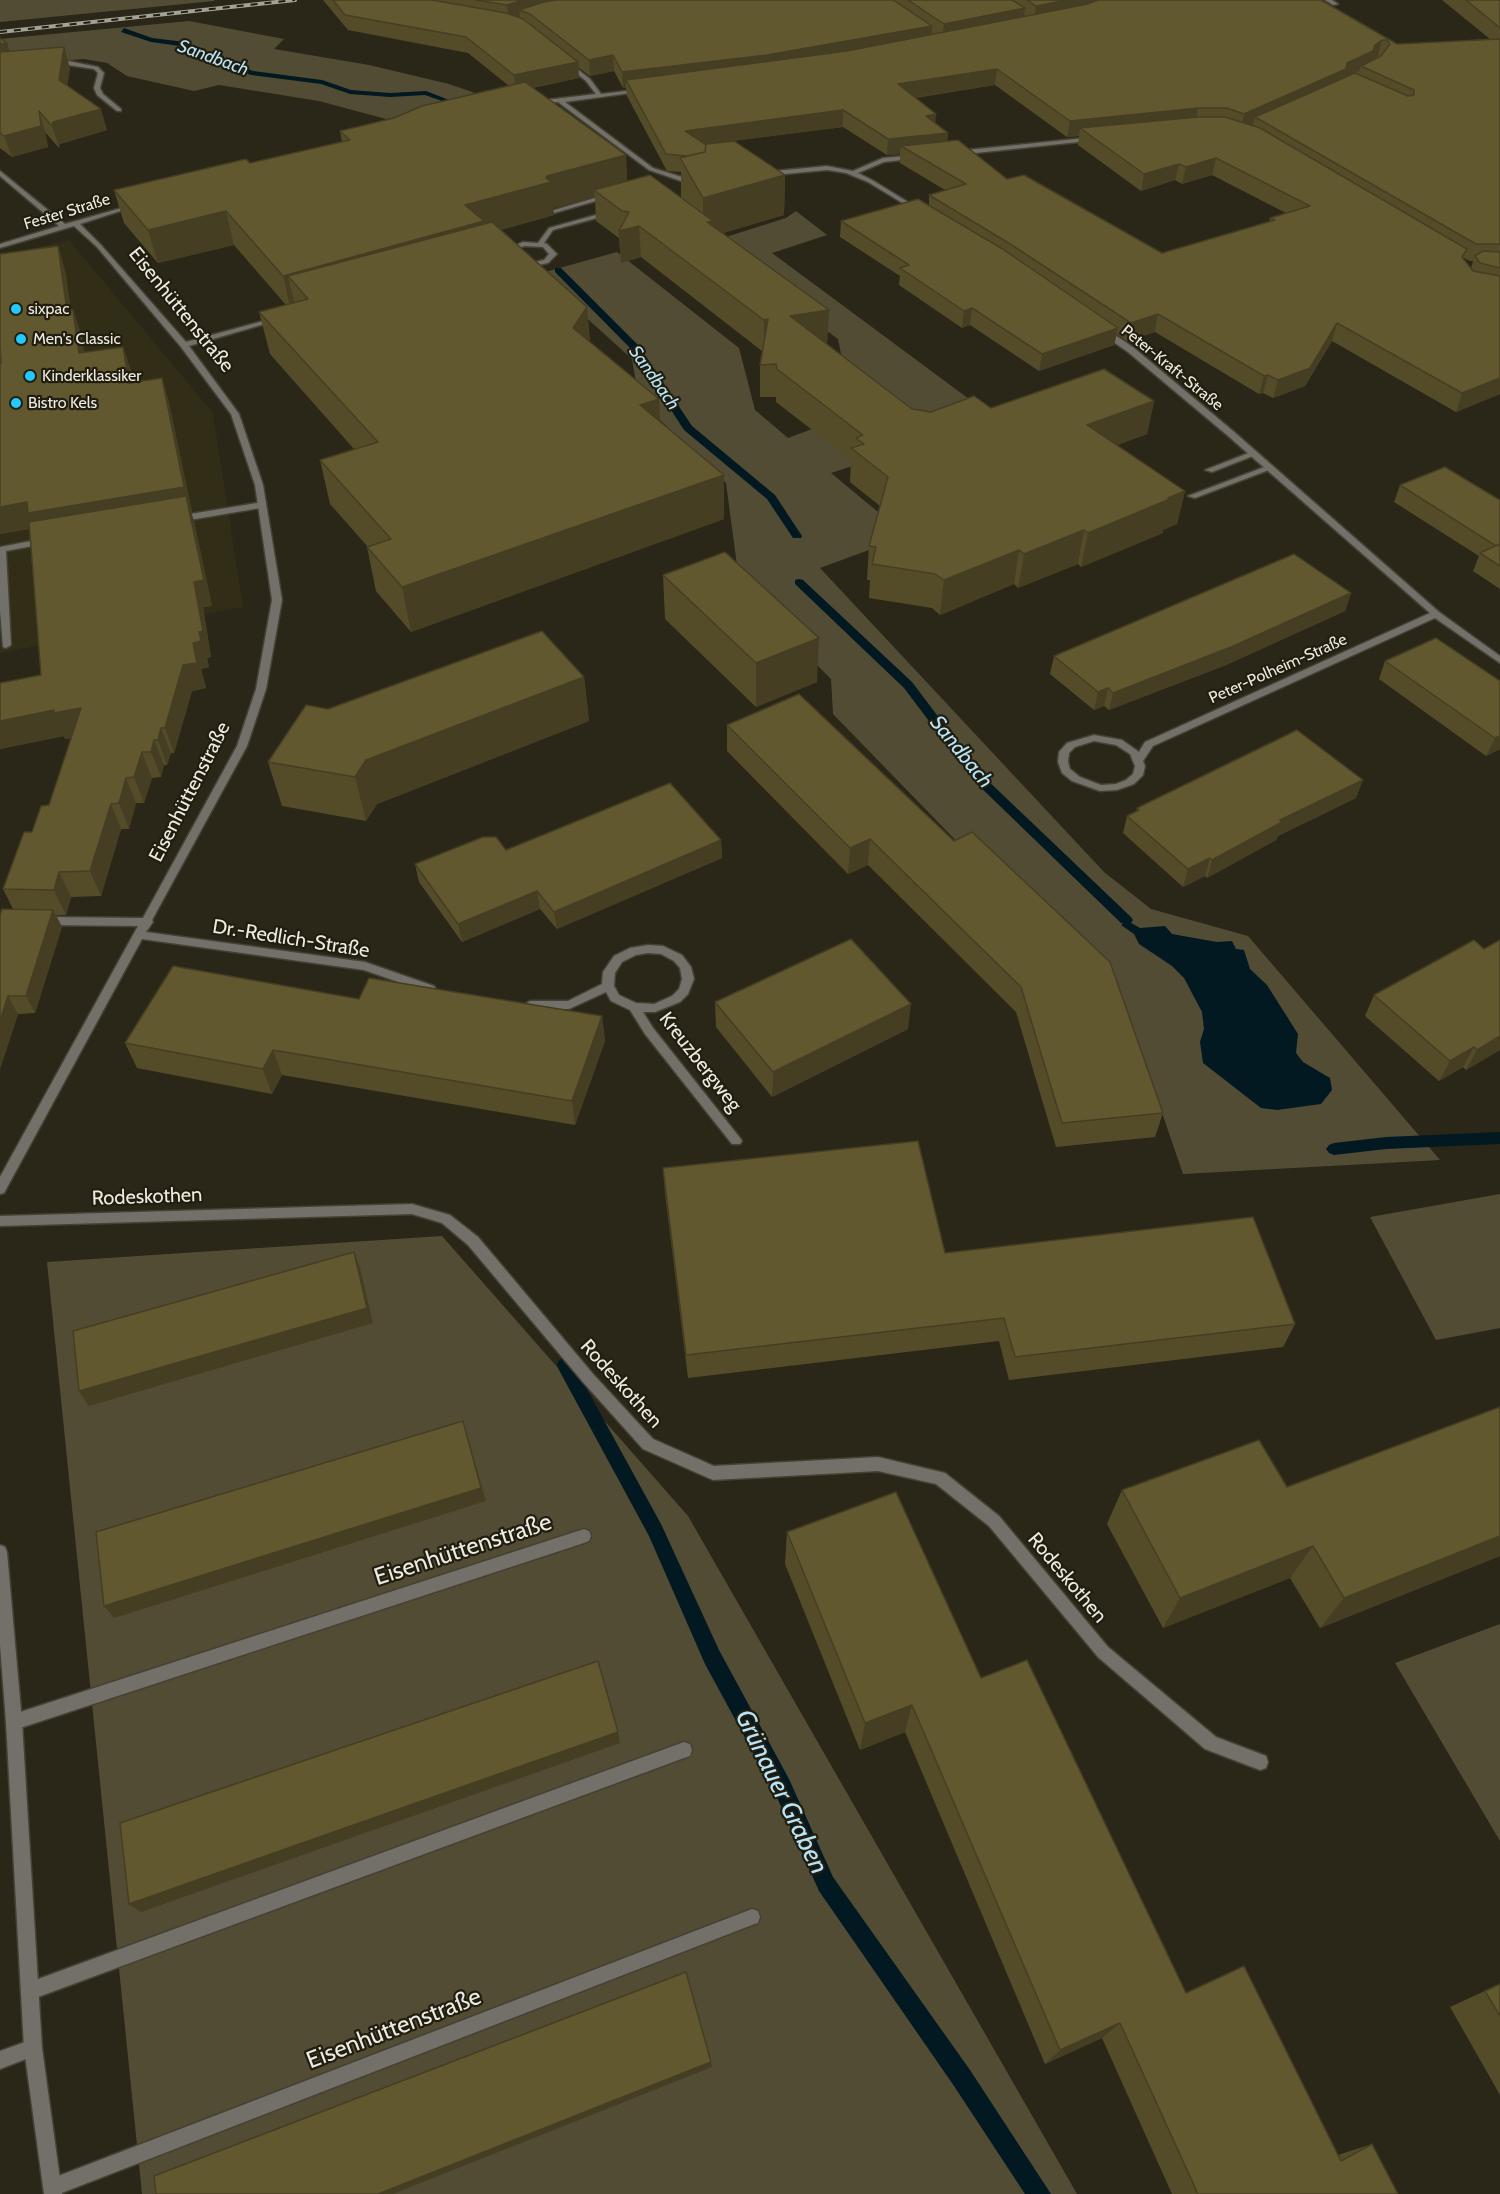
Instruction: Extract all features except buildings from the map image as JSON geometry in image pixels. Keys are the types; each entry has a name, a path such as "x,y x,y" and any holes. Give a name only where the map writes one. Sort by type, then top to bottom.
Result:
{"street":[{"path":"1328,0 1335,4"},
{"path":"562,59 588,80 600,96"},
{"path":"45,65 68,63 96,68 101,73 97,88 100,95 119,110"},
{"path":"525,104 646,90"},
{"path":"560,101 662,178 711,178"},
{"path":"952,154 1102,139"},
{"path":"853,173 882,160 929,156"},
{"path":"755,174 827,168 853,173 930,218"},
{"path":"0,173 64,227"},
{"path":"700,179 703,188"},
{"path":"554,211 619,194"},
{"name":"Fester Straße","path":"0,246 143,202"},
{"path":"540,244 551,229 624,209"},
{"name":"Eisenhüttenstraße","path":"0,1189 141,935 242,746 261,689 277,600 259,485 235,414 184,345 99,246 75,224"},
{"path":"495,258 507,255 514,247 540,244 553,251 552,258 546,262 523,265 512,261 507,255"},
{"path":"184,345 288,316"},
{"name":"Peter-Kraft-Straße","path":"1091,322 1131,350 1254,454 1436,614 1500,660"},
{"path":"1209,470 1254,454"},
{"path":"1192,496 1270,468"},
{"path":"172,520 263,505"},
{"path":"6,645 2,549 59,539"},
{"name":"Peter-Polheim-Straße","path":"1139,760 1134,752 1119,742 1094,738 1071,745 1064,752 1063,762 1066,771 1076,779 1100,788 1116,787 1130,782 1138,775 1139,760 1149,744 1436,614"},
{"path":"34,920 148,922"},
{"name":"Dr.-Redlich-Straße","path":"141,935 365,966 423,988 446,992"},
{"path":"663,950 678,958 686,967 688,979 684,991 676,999 655,1008 634,1007 615,998 608,986 609,972 618,959 634,951 663,950"},
{"path":"517,1003 540,1007 569,1005 608,986"},
{"name":"Kreuzbergweg","path":"634,1007 649,1031 736,1141"},
{"name":"Rodeskothen","path":"0,1221 412,1209 446,1219 473,1241 588,1378 648,1444 713,1473 878,1464 940,1478 994,1521 1103,1652 1210,1743 1260,1762"},
{"name":"Eisenhüttenstraße","path":"14,1722 584,1536"},
{"name":"Eisenhüttenstraße","path":"0,1552 14,1722 33,2048 53,2190 752,1917"},
{"path":"30,1991 684,1750"},
{"path":"0,2060 33,2048"}],"shaded area":[{"path":"0,0 214,0 214,1 0,22"},
{"path":"189,21 284,39 274,49 369,65 449,84 492,99 386,119 319,101 219,85 194,91 127,76 107,63 84,59 0,66 0,39"},
{"path":"796,211 827,235 772,253 996,419 831,473 907,536 820,568 1104,872 1151,909 1248,936 1440,1160 1183,1174 1117,981 989,856 969,854 833,714 831,679 740,588 726,483 639,400 632,359 538,274 617,252 739,348 755,410 788,438 866,409 847,383 838,339 707,243 786,218"},
{"path":"69,240 213,413 243,607 0,653 0,256"},
{"path":"1500,1194 1500,1328 1436,1340 1370,1217"},
{"path":"442,1236 688,1516 1077,2194 142,2194 47,1262"},
{"path":"1500,1624 1500,1841 1395,1663"}],"water":[{"path":"1126,920 1140,928 1165,926 1172,934 1217,942 1232,941 1236,949 1244,950 1250,969 1267,985 1298,1034 1296,1053 1303,1062 1330,1078 1332,1090 1321,1104 1277,1110 1261,1108 1203,1063 1200,1042 1204,1029 1202,1012 1184,978 1172,966 1139,944 1134,934 1121,925"}],"waterway":[{"name":"Sandbach","path":"124,30 151,40 182,44 251,73 322,82 350,92 390,95 426,93 445,100"},
{"name":"Sandbach","path":"558,270 636,348 688,428 771,497 797,536"},
{"name":"Sandbach","path":"799,582 908,685 979,779 1126,920"},
{"path":"1334,1149 1386,1143 1500,1138"},
{"name":"Grünauer Graben","path":"565,1365 655,1530 712,1657 782,1786 826,1884 962,2078 1039,2194"}],"railway":[{"path":"0,32 295,0"}],"place":[{"name":"sixpac","path":"16,309"},
{"name":"Men's Classic","path":"21,339"},
{"name":"Kinderklassiker","path":"30,376"},
{"name":"Bistro Kels","path":"16,403"}]}
